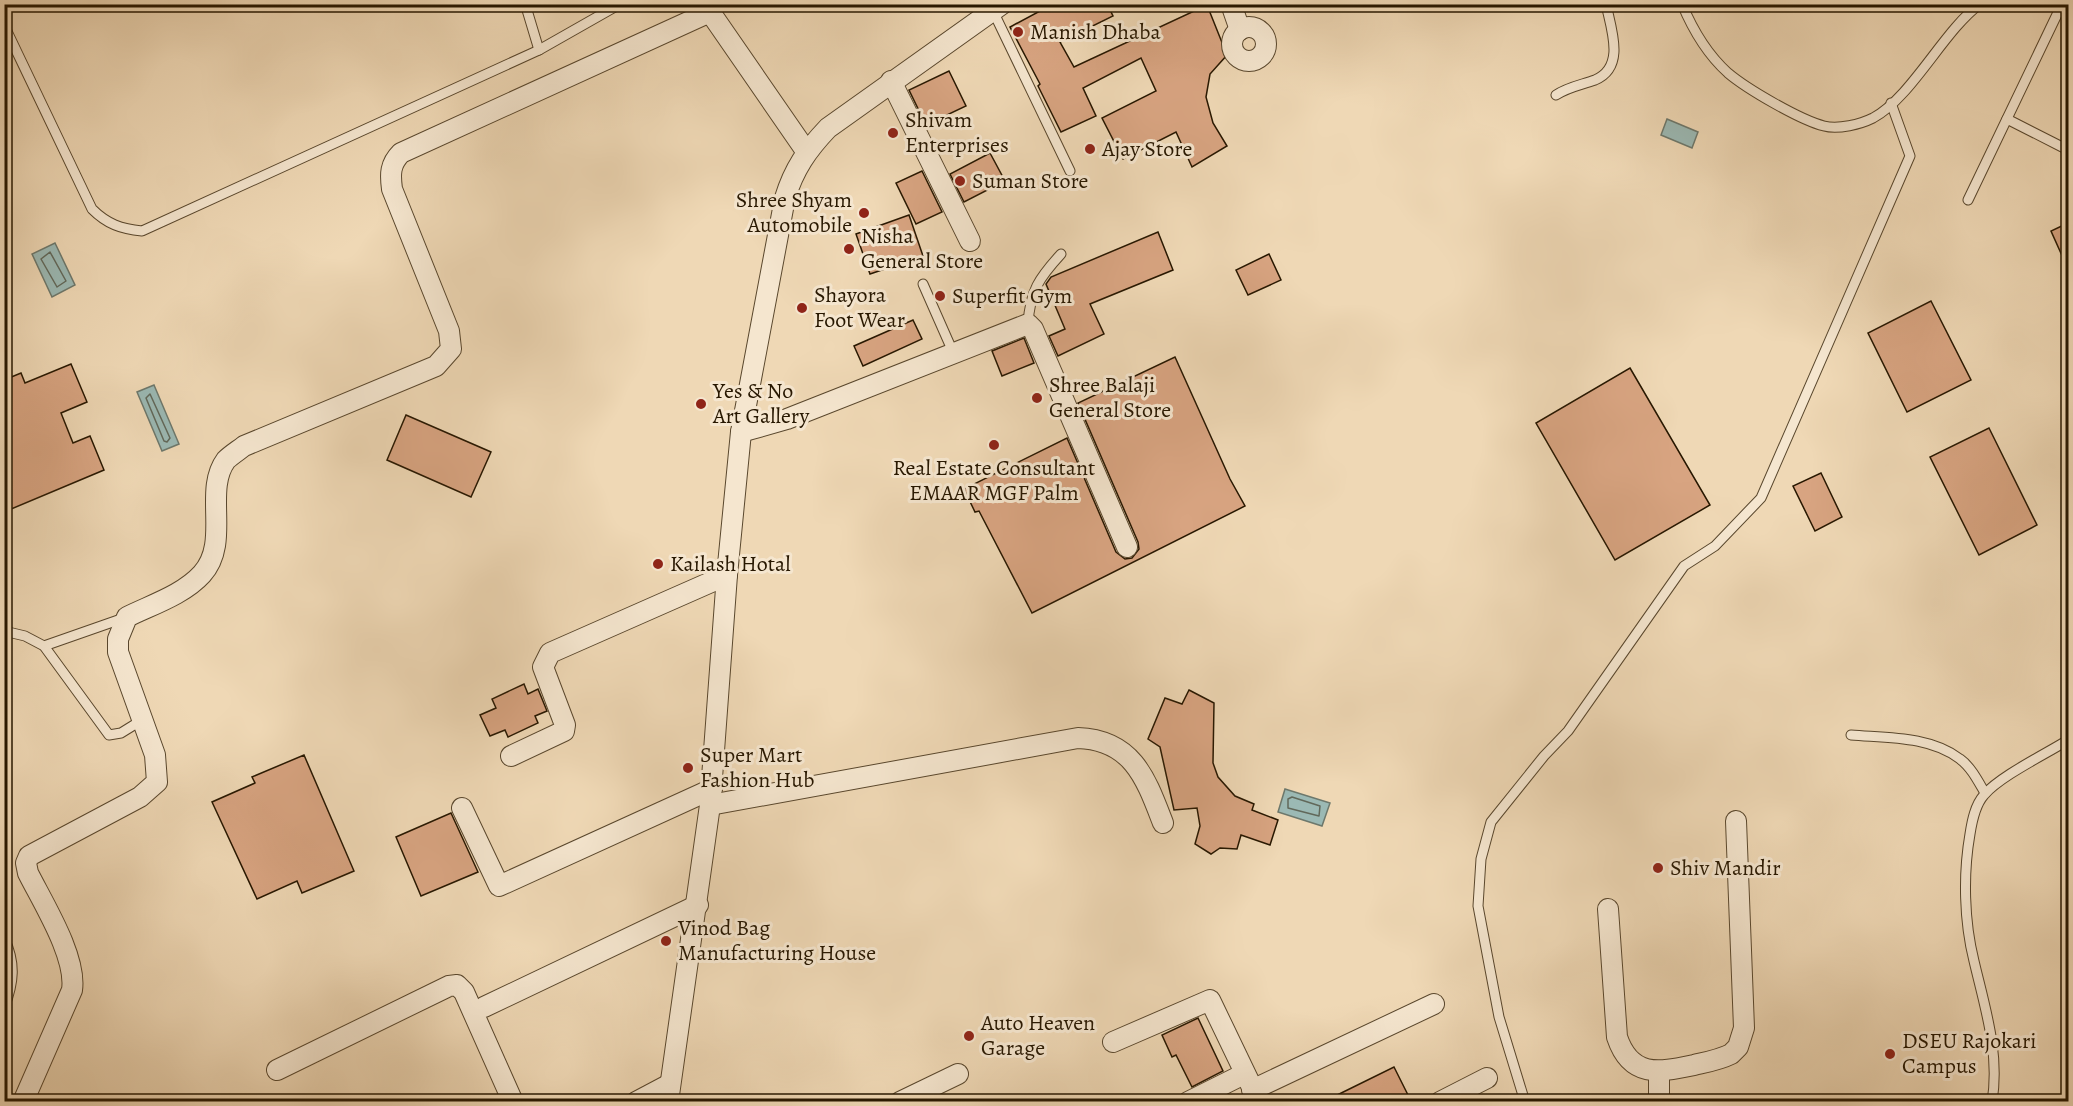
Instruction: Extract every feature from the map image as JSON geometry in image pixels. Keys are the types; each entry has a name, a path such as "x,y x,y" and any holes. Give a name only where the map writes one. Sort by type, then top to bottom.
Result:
{"street":[{"path":"1231,4 1240,30"},
{"path":"23,1101 72,990 74,979 67,956 26,863 28,856 140,797 157,782 158,767 118,652 118,639 126,617 184,589 203,574 216,551 218,482 226,461 244,446 436,366 451,349 449,331 392,189 391,167 395,159 401,153 708,8 806,151"},
{"path":"636,1101 669,1093 698,905 711,797 727,575 741,432 784,198 793,174 806,151 828,128 891,81 997,8"},
{"path":"891,81 970,241"},
{"path":"741,432 787,419 1028,324 1034,329 1128,547"},
{"path":"511,756 564,731 565,725 543,667 550,653 727,575"},
{"path":"462,808 499,886 711,797 1085,738 1112,747 1132,759 1148,783 1163,823"},
{"path":"1608,909 1617,1037 1620,1046 1635,1064 1659,1073 1721,1058 1738,1047 1744,1028 1736,821"},
{"path":"484,1007 698,905"},
{"path":"277,1070 449,986 457,985 464,992 513,1101"},
{"path":"1113,1042 1210,1000 1252,1089"},
{"path":"1188,1101 1252,1089 1434,1004"},
{"path":"1659,1073 1659,1101"},
{"path":"900,1101 958,1074"},
{"path":"1440,1101 1487,1078"}],"lane":[{"path":"528,4 526,10 539,50"},
{"path":"4,25 92,209 102,219 122,229 142,231 539,50 620,4"},
{"path":"1556,95 1595,80 1612,64 1614,41 1606,4"},
{"path":"1682,4 1705,45 1728,73 1774,103 1825,127 1854,124 1874,117 1891,103 1980,4"},
{"path":"1968,200 2062,4"},
{"path":"997,8 1070,171"},
{"path":"1526,1101 1499,1017 1478,906 1481,859 1491,822 1544,756 1568,731 1684,566 1715,546 1761,498 1910,156 1891,103"},
{"path":"2007,119 2068,150"},
{"path":"1028,324 1029,300 1037,284 1060,254"},
{"path":"922,284 953,352"},
{"path":"44,646 126,617"},
{"path":"4,631 25,636 44,646 106,733 115,736 142,720"},
{"path":"1851,735 1926,742 1945,750 1961,759 1985,793"},
{"path":"1992,1101 1994,1055 1988,1014 1973,960 1969,931 1965,858 1972,823 1985,793 2068,740"},
{"path":"4,938 13,964 14,980 4,1008"}],"water":[{"path":"1667,119 1698,132 1692,148 1661,135"},
{"path":"55,243 75,285 52,297 32,254"},
{"path":"154,385 179,444 162,451 137,392"},
{"path":"1285,789 1330,803 1322,826 1278,812"}],"building":[{"path":"1053,4 1107,4 1113,16 1060,42 1074,67 1207,5 1227,55 1210,74 1206,97 1213,123 1227,146 1192,167 1176,132 1123,159 1102,118 1156,91 1141,58 1083,88 1096,116 1061,132 1038,86 1040,84 1010,27"},
{"path":"949,71 966,106 926,125 909,90"},
{"path":"990,153 1005,181 964,202 950,174"},
{"path":"922,171 942,212 916,224 896,183"},
{"path":"909,215 923,256 870,274 856,234"},
{"path":"2068,223 2068,269 2051,231"},
{"path":"1158,232 1173,270 1090,304 1104,334 1058,356 1049,336 1065,329 1046,284 1051,277"},
{"path":"1269,254 1281,280 1248,295 1236,270"},
{"path":"1931,301 1971,380 1907,412 1868,333"},
{"path":"913,320 922,339 863,366 854,346"},
{"path":"1024,338 1034,363 1002,376 992,351"},
{"path":"1175,357 1230,479 1245,506 1032,613 979,511 975,512 964,489 1067,438 1116,552 1125,559 1132,558 1139,549 1138,542 1078,403"},
{"path":"71,364 87,402 61,413 73,443 90,436 104,470 4,512 4,380 21,373 25,383"},
{"path":"1630,368 1710,505 1615,560 1536,423"},
{"path":"406,415 491,452 471,497 387,460"},
{"path":"1989,428 2037,525 1979,555 1930,457"},
{"path":"1821,473 1842,517 1815,531 1793,486"},
{"path":"524,684 528,694 538,689 547,711 535,716 538,723 508,737 505,730 490,736 480,715 496,708 492,699"},
{"path":"1189,690 1214,703 1213,763 1218,777 1235,796 1254,804 1252,810 1278,820 1270,845 1241,835 1237,849 1220,848 1211,854 1195,844 1200,826 1197,808 1174,810 1160,747 1148,739 1165,698 1182,704"},
{"path":"304,755 354,871 302,893 297,881 257,899 212,802 255,783 252,777"},
{"path":"451,813 478,872 421,896 396,837"},
{"path":"1198,1018 1223,1071 1192,1087 1176,1055 1172,1057 1162,1035"},
{"path":"1394,1067 1411,1101 1325,1101"}],"place":[{"name":"Manish Dhaba","path":"1018,32"},
{"name":"Shivam Enterprises","path":"893,133"},
{"name":"Ajay Store","path":"1090,149"},
{"name":"Suman Store","path":"960,181"},
{"name":"Shree Shyam Automobile","path":"864,213"},
{"name":"Nisha General Store","path":"849,249"},
{"name":"Superfit Gym","path":"940,296"},
{"name":"Shayora Foot Wear","path":"802,308"},
{"name":"Shree Balaji General Store","path":"1037,398"},
{"name":"Yes & No Art Gallery","path":"701,404"},
{"name":"Real Estate Consultant EMAAR MGF Palm","path":"994,445"},
{"name":"Kailash Hotal","path":"658,564"},
{"name":"Super Mart Fashion Hub","path":"688,768"},
{"name":"Shiv Mandir","path":"1658,868"},
{"name":"Vinod Bag Manufacturing House","path":"666,941"},
{"name":"Auto Heaven Garage","path":"969,1036"},
{"name":"DSEU Rajokari Campus","path":"1890,1054"}]}
